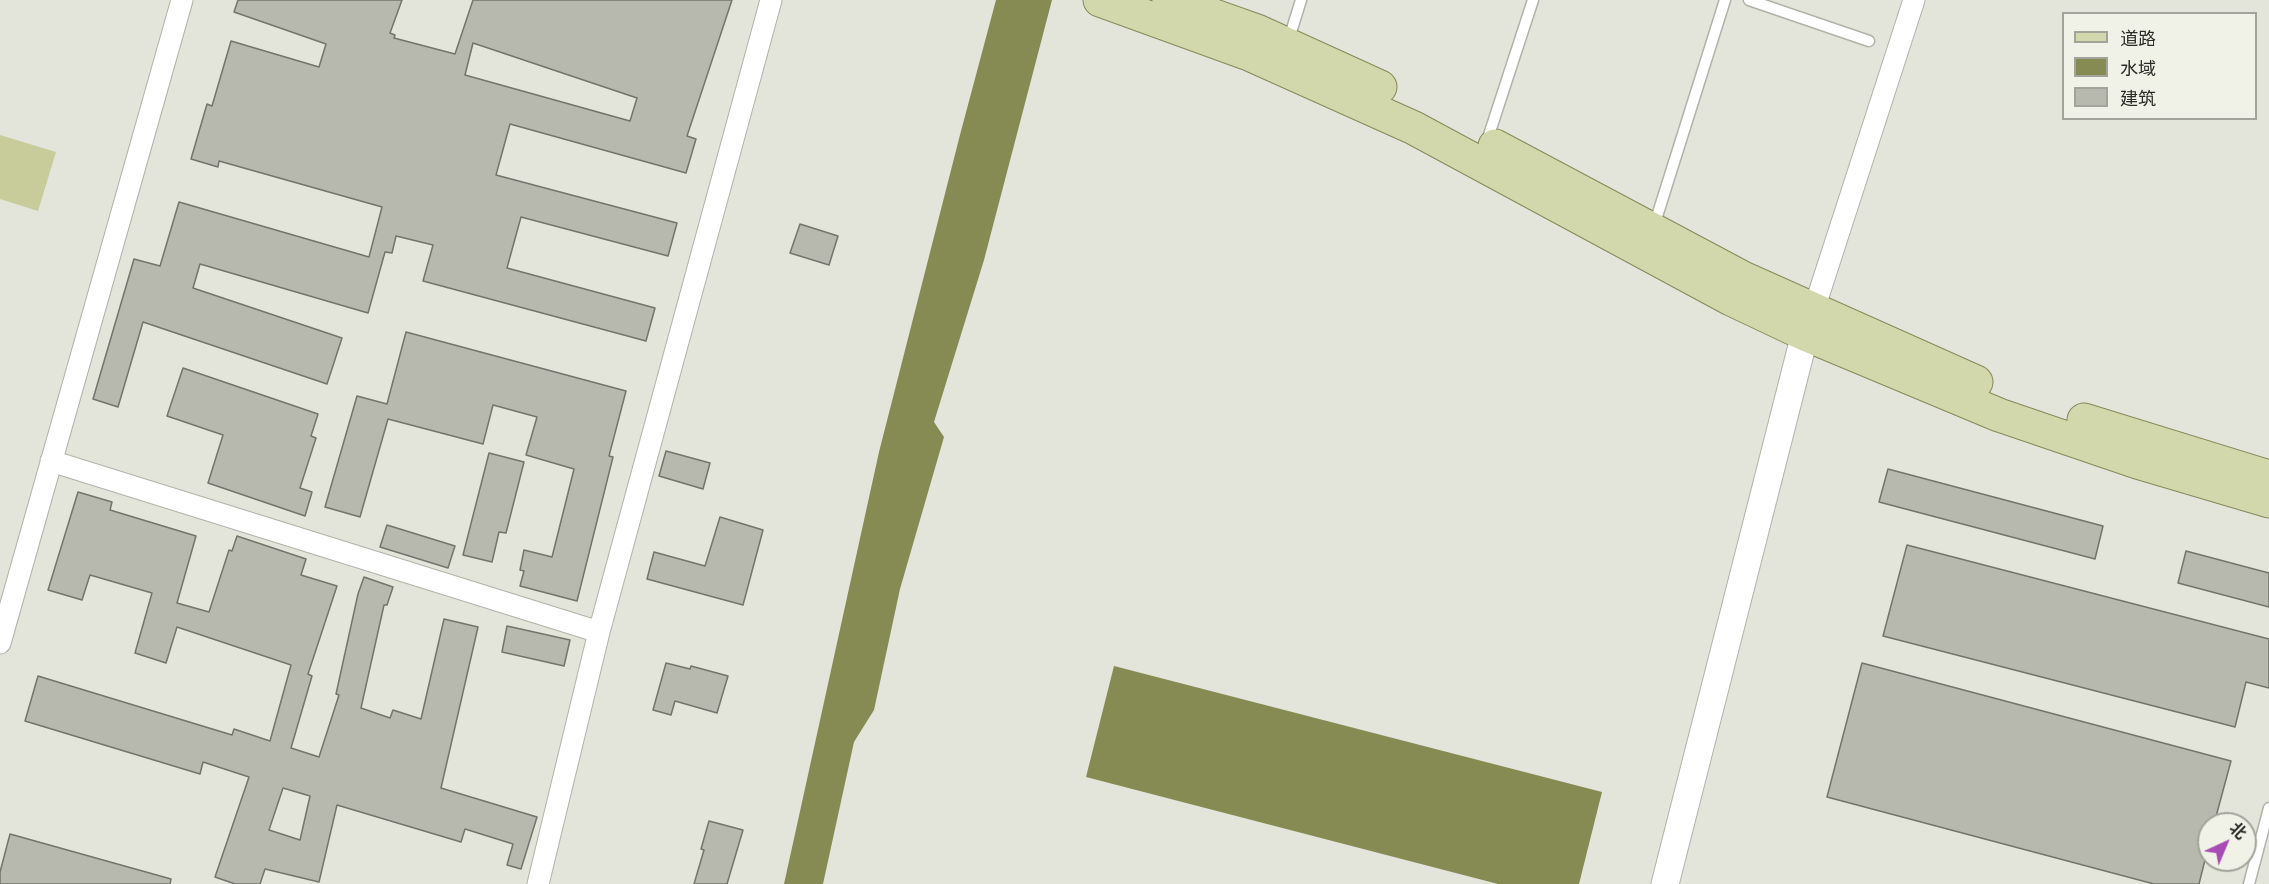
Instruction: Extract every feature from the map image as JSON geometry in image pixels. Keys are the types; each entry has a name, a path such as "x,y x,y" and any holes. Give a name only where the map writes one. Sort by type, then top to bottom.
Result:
{"main road":[{"path":"1101,0 1249,54 1281,56 1423,107 1743,278 1810,321 1999,415 2137,462 2269,501"},
{"path":"1169,0 1257,31 1281,56 1731,299 1810,321 2010,397 2269,477"}],"street":[{"path":"0,643 182,0"},
{"path":"538,884 599,632 771,0"},
{"path":"1665,884 1810,321 1914,0"},
{"path":"51,462 599,632"}],"lane":[{"path":"1281,56 1301,0"},
{"path":"1487,141 1533,0"},
{"path":"1653,230 1725,0"},
{"path":"1749,0 1869,41"},
{"path":"2249,884 2269,808"}],"shaded area":[{"path":"0,135 56,152 38,211 0,199"}],"water":[{"path":"996,0 1052,0 984,260 934,422 944,437 900,589 874,710 854,742 823,884 784,884 879,452"},
{"path":"1114,666 1602,792 1579,884 1498,884 1086,777"}],"building":[{"path":"238,0 402,0 390,33 395,35 394,38 455,54 473,0 732,0 687,136 696,139 686,173 510,124 496,175 677,223 668,256 521,217 507,268 655,308 646,341 423,281 433,245 396,236 392,253 385,252 368,313 200,264 193,288 342,338 327,384 143,322 118,407 93,399 134,259 160,266 179,202 369,257 382,207 219,161 218,167 191,159 207,104 212,106 231,41 319,67 326,44 234,12","holes":["473,43 637,98 630,121 465,75"]},
{"path":"800,224 838,236 829,265 790,253"},
{"path":"406,332 626,391 609,456 613,457 577,601 520,586 524,571 520,570 524,550 552,557 574,469 526,455 537,417 493,405 483,444 388,419 360,517 325,507 357,396 387,404"},
{"path":"183,368 318,414 311,436 316,438 300,488 312,492 305,516 208,483 223,435 167,416"},
{"path":"666,451 710,463 703,489 659,476"},
{"path":"489,453 524,462 506,533 499,532 492,562 463,555"},
{"path":"1888,469 2103,526 2095,559 1879,502"},
{"path":"78,492 112,502 110,510 196,536 177,603 209,612 229,550 232,551 237,536 306,559 301,575 337,586 308,674 312,676 291,748 319,757 339,695 336,694 358,594 364,577 393,587 387,605 384,605 361,708 390,718 393,710 421,719 444,619 478,627 441,788 537,817 521,869 507,865 513,844 465,829 461,842 337,805 319,882 265,869 260,884 235,884 215,877 249,777 203,762 200,774 25,721 38,676 232,735 234,729 270,741 291,665 177,627 166,663 135,653 152,593 90,575 82,600 48,590","holes":["283,788 310,796 300,840 269,830"]},
{"path":"720,517 763,530 743,605 647,579 654,552 705,566"},
{"path":"387,525 455,546 448,568 380,547"},
{"path":"1907,545 2269,639 2269,688 2246,682 2235,727 1883,636"},
{"path":"2186,551 2269,573 2269,607 2178,583"},
{"path":"507,626 570,640 564,666 502,652"},
{"path":"666,663 690,669 691,666 728,676 717,713 675,701 671,715 653,710"},
{"path":"1862,663 2231,761 2217,812 2197,812 2197,872 2202,872 2199,884 2154,884 1827,797"},
{"path":"709,821 743,830 727,884 694,884 704,850 701,849"},
{"path":"10,834 171,879 170,884 0,884 0,872"}]}
